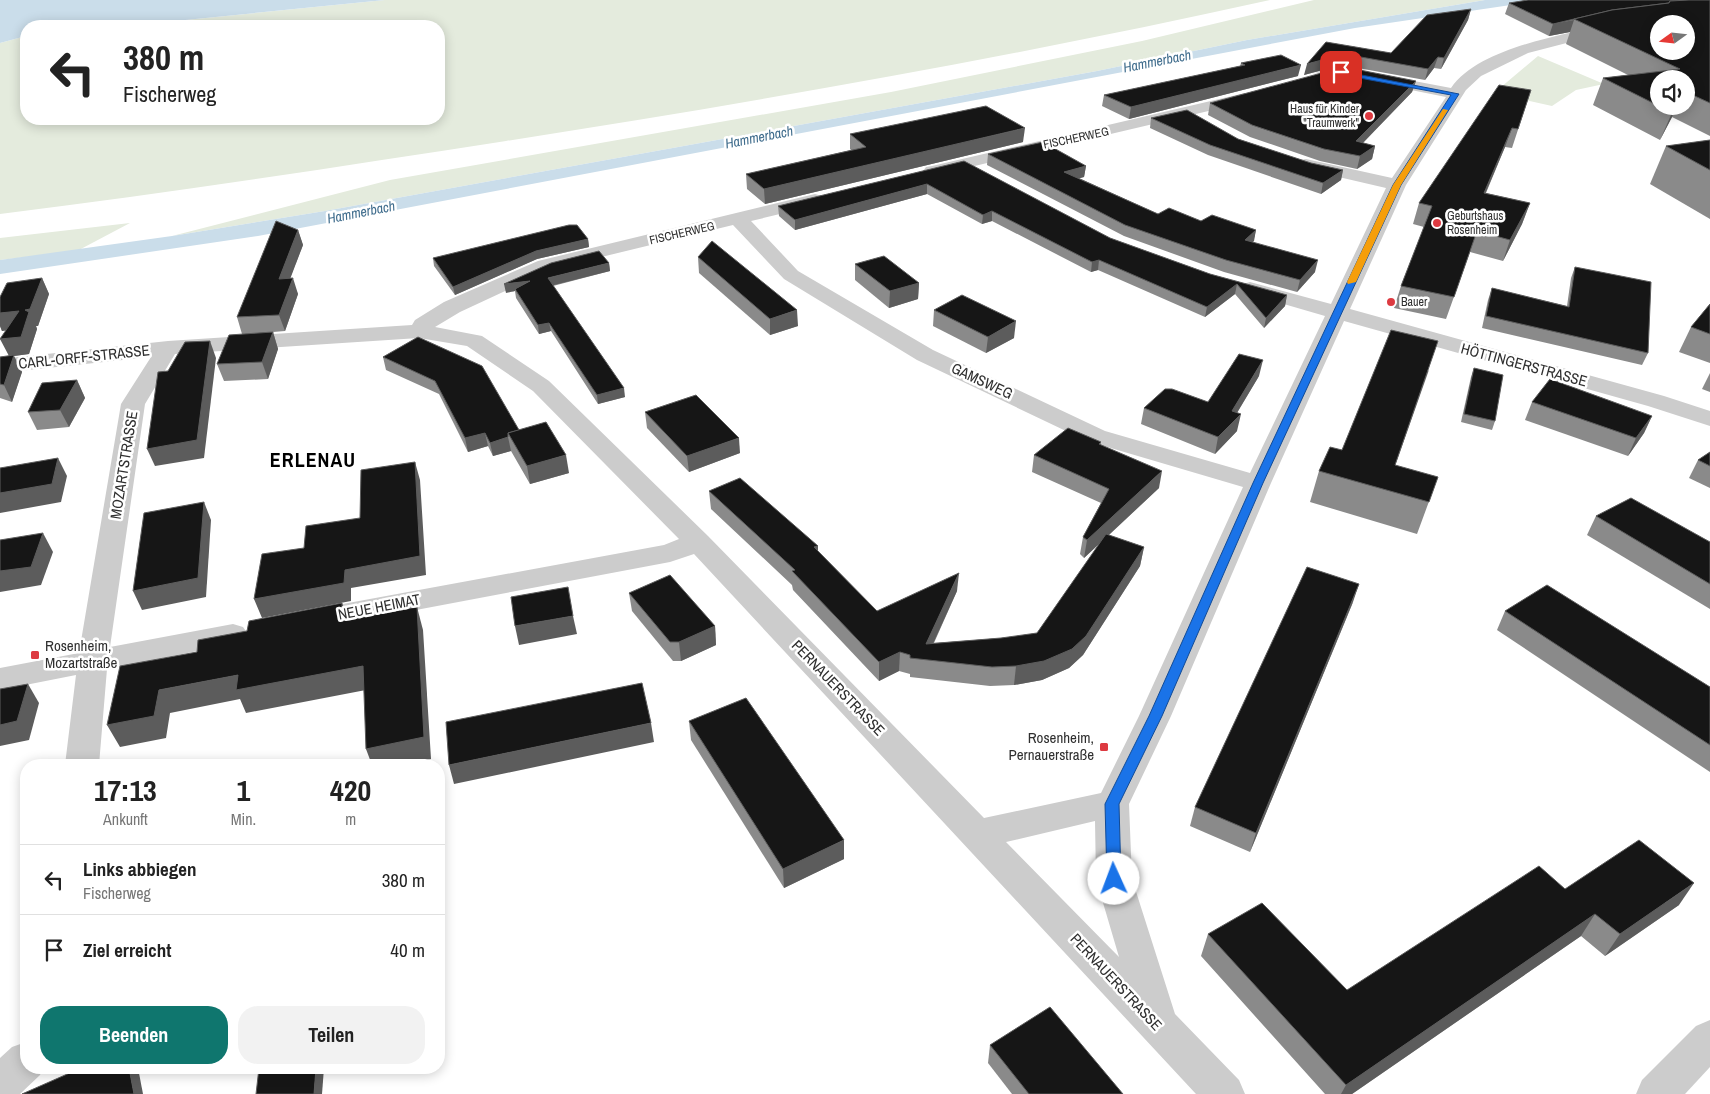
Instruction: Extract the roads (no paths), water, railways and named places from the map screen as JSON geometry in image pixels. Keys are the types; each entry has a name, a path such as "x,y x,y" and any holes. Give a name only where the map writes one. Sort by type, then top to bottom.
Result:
{"street":[{"path":"1158,1026 1114,879 1112,804 1155,716 1258,483 1397,185 1456,94 1476,73 1499,60 1557,40 1622,25"},
{"path":"1359,76 1456,94"},
{"name":"FISCHERWEG","path":"911,177 1188,113 1264,93"},
{"path":"1188,113 1212,126"},
{"path":"1288,158 1315,167 1397,185"},
{"path":"966,163 993,177"},
{"name":"FISCHERWEG","path":"419,331 423,325 452,307 545,265 837,195"},
{"name":"GAMSWEG","path":"738,219 791,275 925,355 1096,436 1258,483"},
{"name":"HÖTTINGERSTRASSE","path":"1234,283 1656,401 1710,419"},
{"path":"168,348 419,331"},
{"name":"PERNAUERSTRASSE","path":"419,331 474,341 541,386 698,542 1224,1094"},
{"name":"CARL-ORFF-STRASSE","path":"0,366 168,348"},
{"name":"MOZARTSTRASSE","path":"83,759 94,661 133,404 168,348"},
{"name":"NEUE HEIMAT","path":"285,625 670,553 698,542"},
{"path":"0,679 256,630"},
{"path":"977,834 1112,804"},
{"path":"1656,1094 1710,1039"},
{"path":"0,1085 20,1066"}],"water":[{"path":"0,0 385,0 185,20 20,20 20,38 0,43"},
{"name":"Hammerbach","path":"1485,0 1545,0 1355,28 258,236 0,274 0,260 172,236 325,211 1097,71 1247,40"}],"place":[{"name":"Haus für Kinder \"Traumwerk\"","path":"1369,116"},
{"name":"Geburtshaus Rosenheim","path":"1437,223"},
{"name":"Bauer","path":"1391,302"},
{"name":"Rosenheim, Mozartstraße","path":"35,655"},
{"name":"Rosenheim, Pernauerstraße","path":"1104,747"}],"district":[{"name":"ERLENAU","path":"313,460"}]}
